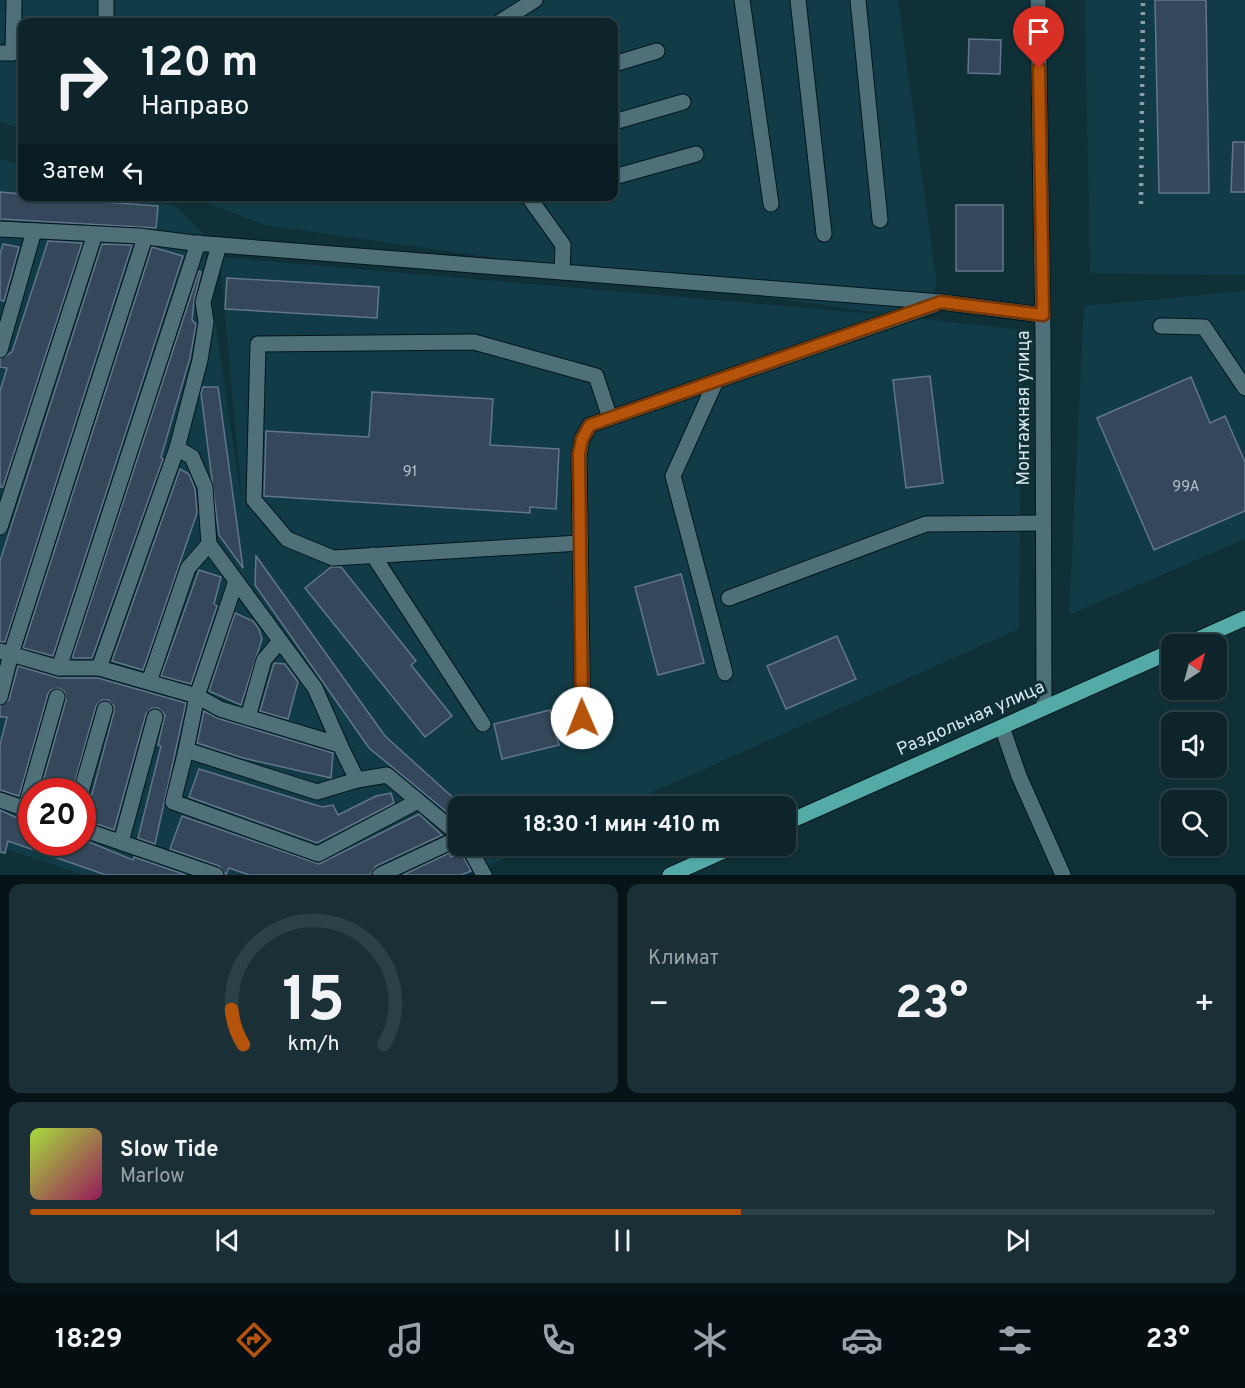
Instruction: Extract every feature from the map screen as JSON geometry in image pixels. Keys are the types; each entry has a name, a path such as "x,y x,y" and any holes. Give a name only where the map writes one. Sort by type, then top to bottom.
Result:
{"main road":[{"path":"1209,634 1245,618"},
{"name":"Раздольная улица","path":"796,819 1161,656"},
{"path":"670,875 713,856"}],"street":[{"path":"0,53 13,53 14,0"},
{"path":"106,0 106,18"},
{"path":"506,18 535,0"},
{"path":"742,0 771,204"},
{"path":"798,0 824,234"},
{"path":"858,0 879,220"},
{"name":"Монтажная улица","path":"1038,0 1043,315 1044,708"},
{"path":"618,63 657,51"},
{"path":"618,121 683,102"},
{"path":"618,176 696,154"},
{"path":"530,201 563,245 562,272"},
{"path":"0,229 145,237 219,245 941,302 1043,315"},
{"path":"0,350 34,231"},
{"path":"0,527 5,495 95,234"},
{"path":"0,696 5,653 145,237"},
{"path":"59,668 198,243"},
{"path":"99,668 177,448 200,360 206,322 203,302 219,245"},
{"path":"583,739 579,454 582,439 590,425 941,302"},
{"path":"1161,326 1204,327 1245,388"},
{"path":"580,543 333,558 287,539 254,500 258,344 474,342 596,376 610,418"},
{"path":"716,381 673,476 725,673"},
{"path":"177,448 192,457 205,487 209,544 315,688 357,780"},
{"path":"729,598 926,524 1043,523"},
{"path":"149,682 188,568 209,544"},
{"path":"373,555 483,724"},
{"path":"236,581 197,696 173,802 318,854 418,801"},
{"path":"248,717 264,660 280,641"},
{"path":"5,653 59,668 99,668 197,696 220,709 340,745"},
{"path":"36,778 57,697"},
{"path":"85,778 105,709"},
{"path":"121,842 155,717"},
{"path":"1002,727 1020,776 1063,875"},
{"path":"186,750 317,792 357,780 387,775 448,827"},
{"path":"0,800 18,806"},
{"path":"96,834 216,875"},
{"path":"380,875 448,841"},
{"path":"474,856 484,875"}],"shaded area":[{"path":"0,0 898,0 937,286 915,318 1022,330 1019,629 644,796 448,796 448,856 510,856 467,875 84,875 27,856 96,856 96,778 18,778 18,853 0,847 0,159 18,164 18,201 154,201 177,207 202,233 242,503 220,257 899,316 265,225 202,201 618,201 618,18 18,18 18,128 0,121"},
{"path":"1085,0 1245,0 1245,275 1090,273"},
{"path":"1245,291 1245,539 1069,615 1084,306"}],"building":[{"path":"1155,0 1206,0 1209,193 1159,193"},
{"path":"969,39 1001,40 1000,74 968,73"},
{"path":"1233,142 1245,142 1245,192 1231,192"},
{"path":"0,192 18,194 18,201 90,201 158,206 156,228 0,219"},
{"path":"956,205 1003,205 1003,271 956,271"},
{"path":"48,241 82,243 3,487 0,487 0,391 7,368 0,367 0,359 12,352"},
{"path":"3,244 19,247 4,301 0,300 0,254"},
{"path":"102,244 132,245 5,642 0,642 0,561"},
{"path":"152,247 183,256 53,656 23,648"},
{"path":"199,271 201,272 192,320 196,324 190,358 161,457 163,459 92,658 72,658"},
{"path":"227,278 379,287 377,318 225,309"},
{"path":"930,376 943,483 906,488 893,380"},
{"path":"1191,377 1210,423 1225,416 1245,462 1245,511 1154,550 1097,418"},
{"path":"203,387 218,387 243,568 219,535 201,393"},
{"path":"372,392 493,399 490,445 559,449 556,509 530,507 530,513 264,496 266,431 369,437"},
{"path":"180,469 189,474 195,489 197,513 143,670 112,661"},
{"path":"256,556 385,736 451,796 448,796 448,813 369,748 255,585"},
{"path":"331,567 341,567 416,661 411,665 452,716 425,737 305,588"},
{"path":"199,570 221,577 214,604 217,606 191,684 161,676"},
{"path":"681,574 704,663 658,675 635,587"},
{"path":"235,613 253,621 262,639 241,705 209,691"},
{"path":"837,636 856,679 786,709 767,666"},
{"path":"274,663 285,664 298,682 288,719 260,711"},
{"path":"18,666 59,678 98,678 186,703 155,844 138,838 161,746 158,745 165,715 158,708 152,708 146,714 114,830 96,824 96,779 114,706 108,700 102,700 96,706 76,778 44,778 66,700 64,691 59,688 51,690 24,778 18,778 18,796 0,790 0,745 7,717 0,717 0,706 9,700"},
{"path":"550,710 559,745 502,759 494,724"},
{"path":"204,711 217,718 333,753 331,778 243,758 197,743"},
{"path":"199,769 322,807 333,805 338,815 376,796 391,793 394,803 317,843 189,797"},
{"path":"0,810 18,818 18,844 8,841 5,853 0,852"},
{"path":"419,814 442,835 376,866 370,875 249,875 229,868 226,875 219,866 170,849 182,816 319,864"},
{"path":"96,845 133,860 134,857 186,875 106,875 51,856 96,856"},
{"path":"448,853 451,857 463,856 471,871 461,875 403,875"}],"railway":[{"path":"1141,204 1143,0"}],"route":[{"path":"582,718 579,454 582,439 590,425 941,302 1043,315 1039,68"}]}
